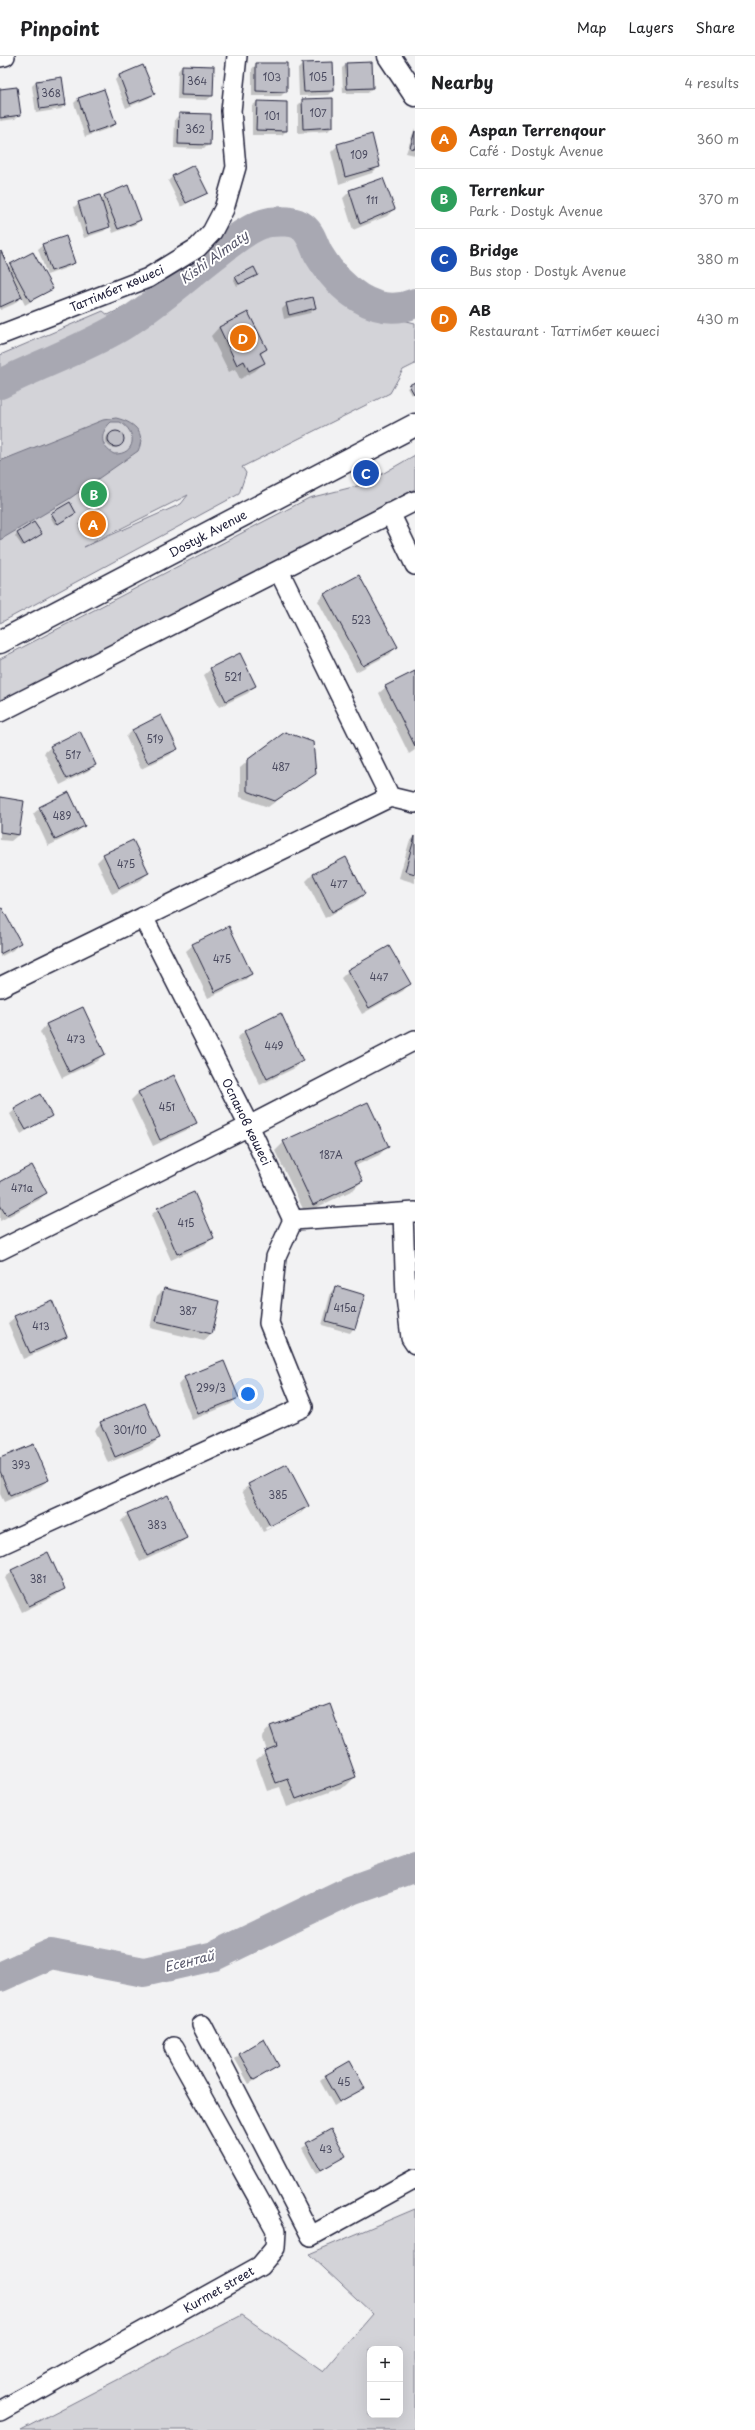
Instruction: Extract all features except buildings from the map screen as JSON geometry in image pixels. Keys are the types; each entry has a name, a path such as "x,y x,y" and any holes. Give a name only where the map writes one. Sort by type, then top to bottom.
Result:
{"main road":[{"path":"389,56 415,95"},
{"name":"Dostyk Avenue","path":"0,642 415,425"}],"street":[{"path":"0,57 5,56"},
{"name":"Таттімбет көшесі","path":"0,335 148,278 197,248 212,232 224,209 236,168 231,111 237,56"},
{"path":"0,712 415,501"},
{"path":"390,513 415,565"},
{"path":"279,571 390,797"},
{"path":"0,987 390,797 415,803"},
{"name":"Оспанов көшесі","path":"143,917 249,1126 293,1220"},
{"path":"0,1250 249,1126 415,1040"},
{"path":"0,1545 303,1407 269,1323 276,1257 293,1220 409,1212 406,1297 411,1338 415,1344"},
{"path":"202,2025 311,2236 415,2179"},
{"name":"Kurmet street","path":"0,2411 260,2266 275,2248 276,2230 174,2047"}],"shaded area":[{"path":"270,230 301,235 334,291 378,314 415,323 415,364 403,370 390,393 242,467 246,473 239,494 0,623 0,355 103,311 108,315 220,261","holes":["188,495 181,504 84,547"]},
{"path":"116,418 133,425 137,429 141,438 138,451 69,499 0,540 0,461 103,420","holes":["111,422 120,422 130,431 132,442 127,451 114,454 106,448 103,435 107,426"]},
{"path":"415,455 415,489 0,703 0,659 309,498 365,484"},
{"path":"415,2209 415,2430 21,2430 242,2315 323,2372 373,2314 309,2254"}],"waterway":[{"name":"Kіshі Almaty","path":"0,384 90,343 120,327 156,302 240,236 255,227 270,222 290,222 304,228 310,235 319,255 327,267 337,279 360,298 372,304 386,307 400,307 415,303"},
{"name":"Есентай","path":"0,1977 51,1954 144,1972 214,1956 351,1890 415,1867"}],"place":[{"name":"AB","path":"243,338"},
{"name":"Bridge","path":"366,473"},
{"name":"Terrenkur","path":"94,494"},
{"name":"Aspan Terrenqour","path":"93,524"}]}
